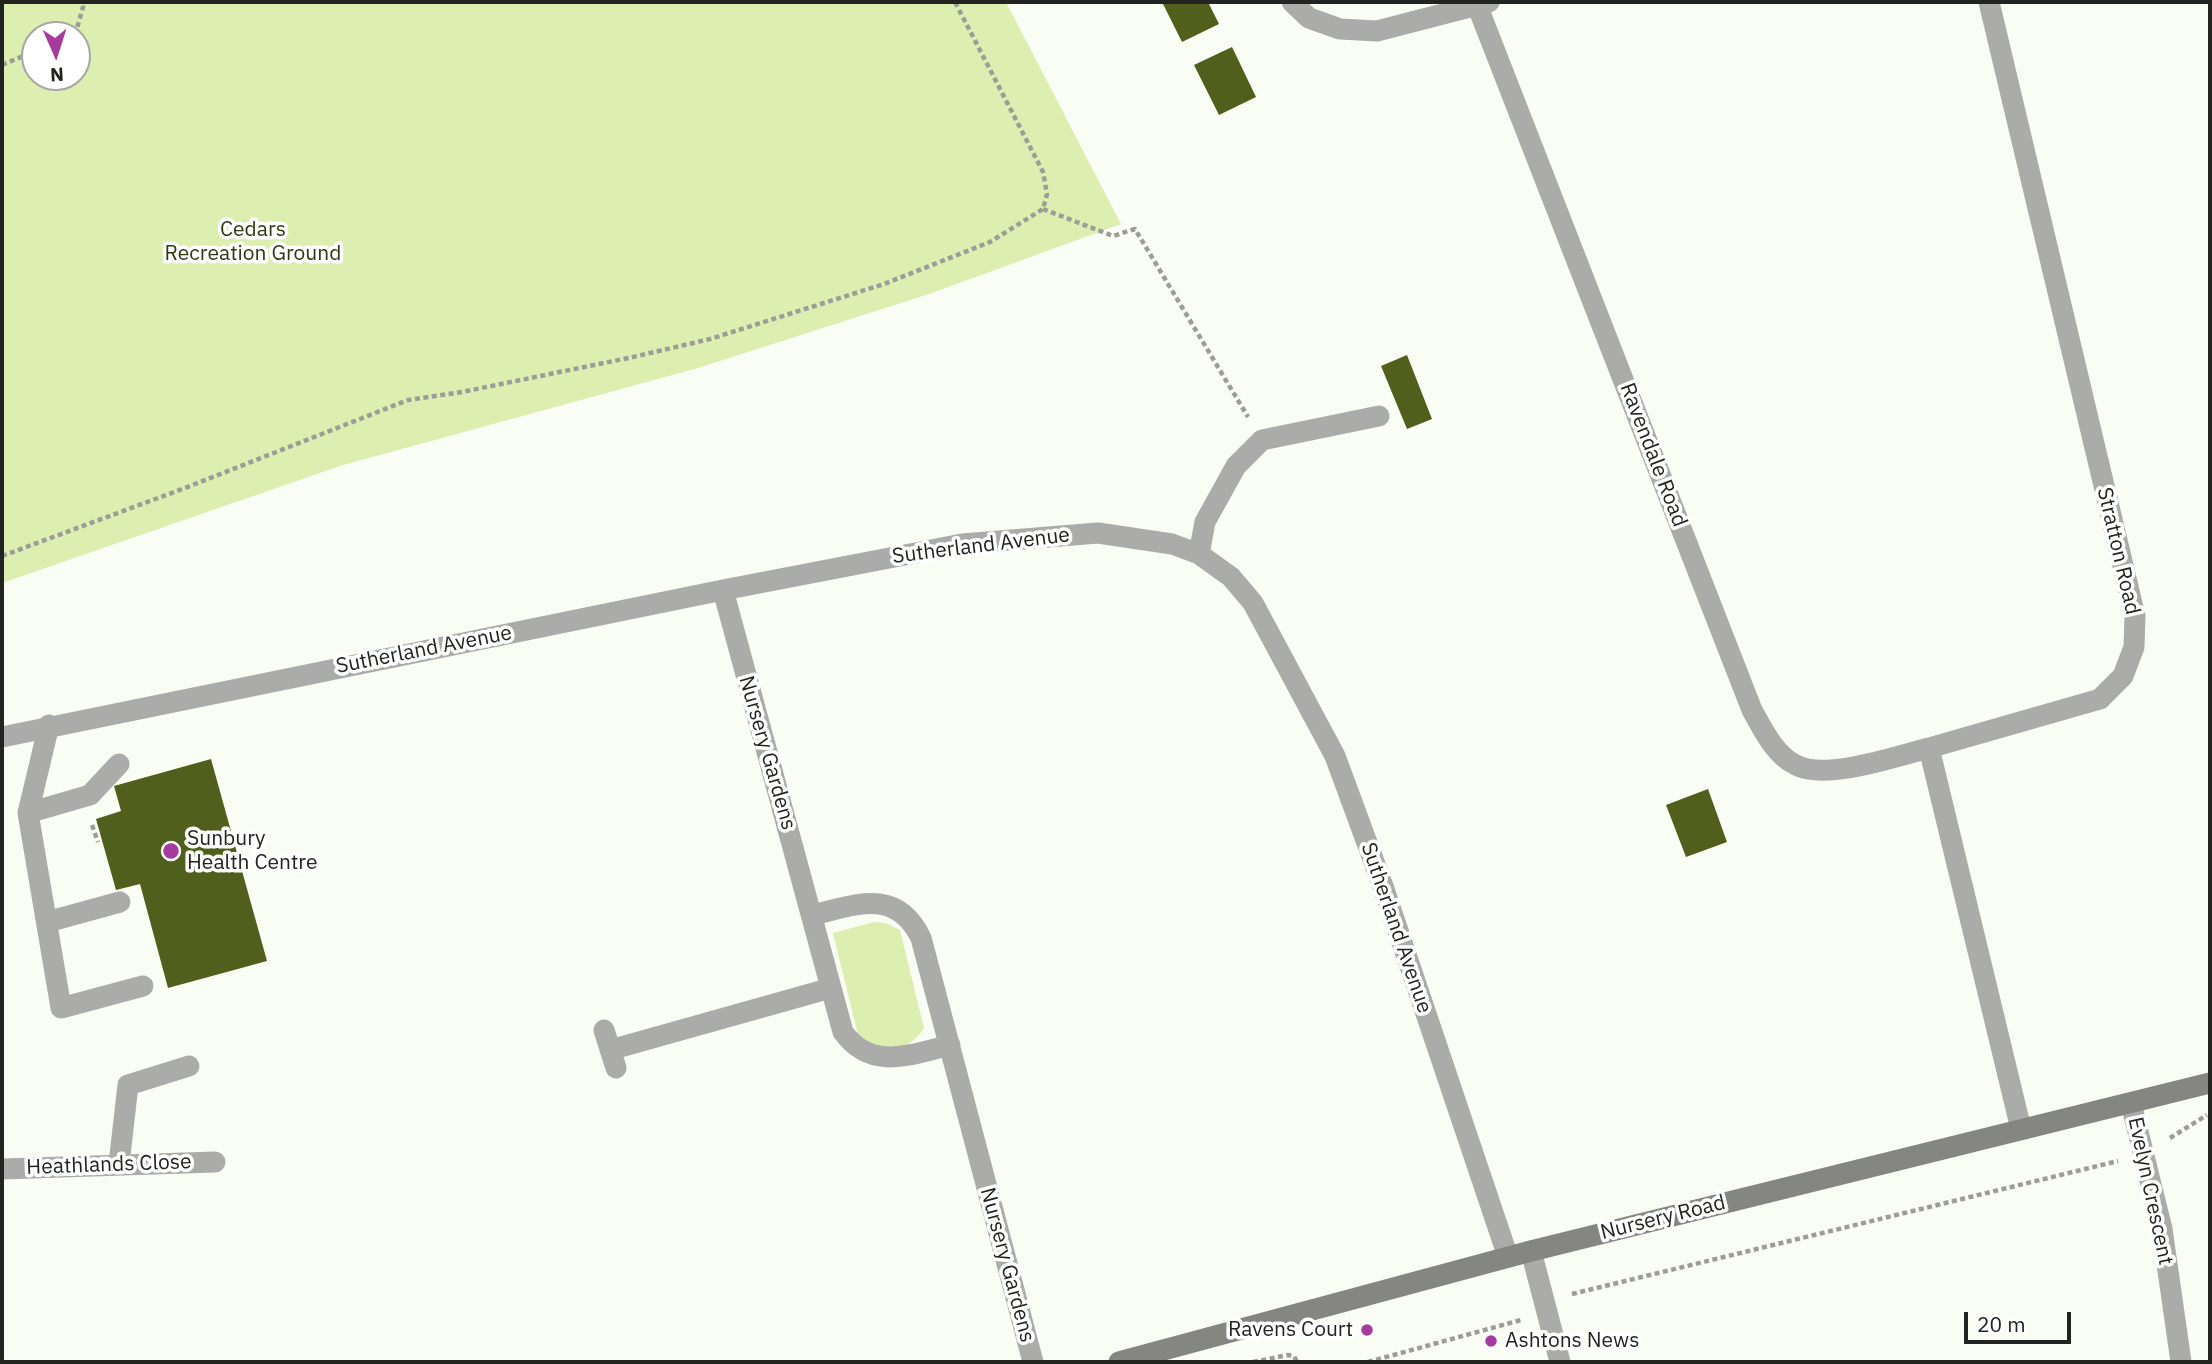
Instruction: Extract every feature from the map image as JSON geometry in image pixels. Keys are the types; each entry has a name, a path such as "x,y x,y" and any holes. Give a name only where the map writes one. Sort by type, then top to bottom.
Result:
{"street":[{"path":"1292,2 1309,18 1340,29 1377,31 1484,4"},
{"name":"Stratton Road","path":"1929,748 2100,699 2123,676 2134,648 2135,616 1989,2"},
{"name":"Ravendale Road","path":"1484,4 1752,710 1763,730 1784,756 1795,765 1809,770 1848,768 1929,748"},
{"path":"1199,554 1205,522 1236,466 1262,440 1379,416"},
{"name":"Sutherland Avenue","path":"2,737 49,725 962,544 1098,533 1172,544 1199,554 1231,577 1253,603 1335,756 1384,889 1508,1257"},
{"name":"Nursery Gardens","path":"723,590 842,1032 851,1043 866,1053 883,1058 950,1045"},
{"path":"49,725 28,813 61,1008 142,986"},
{"path":"1929,748 2021,1129"},
{"path":"28,813 90,795 119,764"},
{"path":"47,922 120,902"},
{"name":"Nursery Gardens","path":"812,915 868,902 888,905 914,923 921,939 950,1045 1033,1362"},
{"path":"610,1049 831,988"},
{"path":"119,1164 128,1085 189,1066"},
{"name":"Nursery Road","path":"1119,1362 1170,1356 1508,1257 2210,1083"},
{"name":"Evelyn Crescent","path":"2131,1102 2162,1229 2181,1362"},
{"name":"Heathlands Close","path":"2,1169 215,1162"},
{"path":"1531,1251 1560,1362"}],"path":[{"path":"79,21 82,2"},
{"path":"2,556 408,401 697,342 884,284 990,242 1042,209 1047,194 1043,172 955,2"},
{"path":"2,65 21,57"},
{"path":"1042,209 1113,236 1135,229 1262,440"},
{"path":"1368,1362 1547,1313 1573,1293 2144,1155 2210,1112"},
{"path":"1253,1362 1288,1355 1294,1356 1297,1362"}],"green space":[{"name":"Cedars Recreation Ground","path":"2,2 1006,2 1121,224 932,293 698,368 343,465 2,583"},
{"path":"874,922 886,923 900,930 924,1028 904,1047 891,1050 877,1048 858,1035 833,933"}],"building":[{"path":"1162,2 1208,2 1219,24 1182,42"},
{"path":"1232,47 1256,97 1219,115 1194,65"},
{"path":"1407,355 1432,419 1407,429 1381,366"},
{"name":"Sunbury Health Centre","path":"211,759 267,961 168,988 140,884 116,890 96,819 121,811 114,786"},
{"path":"1708,789 1727,842 1686,857 1666,805"}],"place":[{"name":"Sunbury Health Centre","path":"171,851"},
{"name":"Ravens Court","path":"1367,1330"},
{"name":"Ashtons News","path":"1491,1341"}]}
